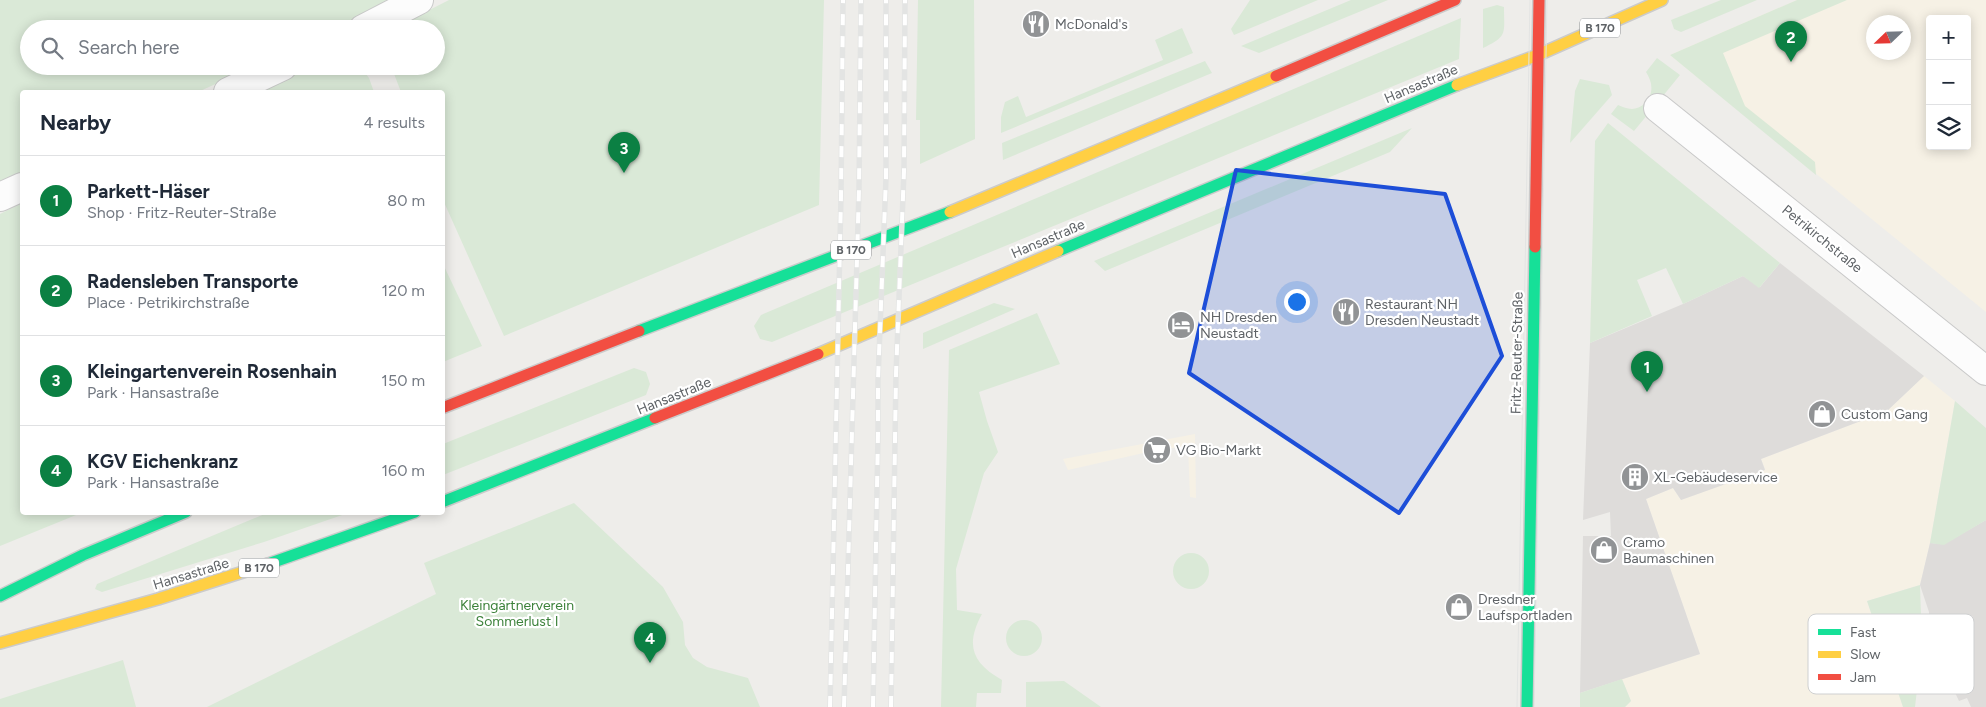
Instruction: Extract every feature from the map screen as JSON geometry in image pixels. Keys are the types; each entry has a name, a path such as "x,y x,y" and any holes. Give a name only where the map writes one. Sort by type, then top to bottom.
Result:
{"main road":[{"name":"B 170","path":"445,407 977,202 1455,0"},
{"name":"Fritz-Reuter-Straße","path":"1527,707 1539,0"},
{"name":"Hansastraße","path":"445,501 794,364 1032,262 1474,78 1538,55 1662,0"},
{"path":"0,596 83,555 179,515"},
{"name":"Hansastraße","path":"0,643 210,584 329,545 407,515"}],"street":[{"path":"380,20 419,0"},
{"path":"232,90 264,75"},
{"name":"Petrikirchstraße","path":"1658,108 1986,371"},
{"path":"0,197 20,188"}],"highlighted area":[{"path":"1236,170 1445,194 1502,356 1399,513 1189,373"}],"shaded area":[{"path":"1797,0 1986,0 1986,312 1670,55"},
{"path":"1780,263 1924,376 1887,411 1761,459 1765,470 1681,500 1673,488 1646,499 1700,654 1580,693 1583,536 1611,536 1610,512 1583,520 1590,343 1683,304 1743,276 1760,287"},
{"path":"1924,376 1955,401 1930,543 1920,585 1867,601 1871,614 1808,614 1808,694 1899,694 1903,707 1625,707 1631,701 1622,679 1700,654 1646,499 1673,488 1681,500 1765,469 1761,459 1887,411"},
{"path":"1195,434 1196,498 1190,497 1188,446 1157,450 1068,470 1063,459"},
{"path":"1986,520 1986,707 1971,707 1967,698 1959,701 1956,694 1974,694 1974,614 1929,614 1920,585 1930,543 1944,544"}],"green space":[{"path":"0,0 395,0 355,20 20,20 20,75 235,75 202,90 20,90 20,174 0,183"},
{"path":"449,0 824,0 819,205 504,336 445,204 445,90 400,90 394,75 445,75 445,20 410,20"},
{"path":"918,0 974,0 975,139 920,164 920,120 916,120"},
{"path":"1250,0 1318,0 1234,35 1231,29"},
{"path":"1351,0 1388,0 1259,53 1241,46"},
{"path":"1721,0 1757,0 1681,32 1674,29 1671,20"},
{"path":"1797,0 1847,0 1723,53 1745,106 1815,162 1816,175 1670,55"},
{"path":"1497,5 1504,7 1503,33 1497,40 1483,48 1483,9"},
{"path":"1461,18 1459,59 772,342 760,339 754,326 761,315"},
{"path":"1182,28 1193,53 1001,133 1001,117 1005,102 1018,96 1026,117 1163,60 1155,40"},
{"path":"1657,58 1680,75 1658,102 1650,96 1651,84 1646,72"},
{"path":"1205,61 1212,73 1003,160 1002,143"},
{"path":"289,75 367,75 373,90 257,90"},
{"path":"1580,79 1609,85 1612,95 1570,143 1575,91"},
{"path":"1645,103 1653,108 1634,131 1611,114 1618,105 1632,109"},
{"path":"1608,123 1780,263 1759,288 1743,276 1683,304 1666,268 1637,280 1652,316 1590,343 1595,141"},
{"path":"1412,128 1390,152 1105,271 1094,261"},
{"path":"20,204 20,515 76,515 0,546 0,214"},
{"path":"445,268 482,346 445,361"},
{"path":"994,303 1015,309 923,349 923,333"},
{"path":"1037,313 1060,364 979,392 998,452 984,473 956,569 957,610 982,614 974,635 974,652 984,667 1002,680 1001,693 977,693 976,707 941,707 949,350"},
{"path":"634,368 646,372 650,384 646,395 445,474 445,443"},
{"path":"1955,401 1986,428 1986,520 1944,545 1930,543"},
{"name":"Kleingärtnerverein Sommerlust I","path":"574,503 663,587 683,622 685,645 693,658 707,667 748,678 760,707 207,707 436,594 424,563"},
{"path":"262,515 342,515 264,542 102,592 95,589 97,584"},
{"path":"1191,553 1203,559 1209,571 1203,583 1191,589 1179,583 1173,571 1179,559"},
{"path":"1920,585 1921,614 1871,614 1867,601"},
{"path":"1024,620 1031,621 1037,625 1041,631 1041,645 1037,651 1031,655 1024,656 1017,655 1011,651 1007,645 1006,638 1007,631 1011,625 1017,621"},
{"path":"123,660 136,707 0,707 0,699"},
{"path":"1622,679 1631,701 1625,707 1580,707 1580,693"},
{"path":"1064,681 1101,707 1026,707 1026,682"},
{"path":"1899,694 1917,694 1915,707 1903,707"}],"tram line":[{"path":"1517,707 1530,0"},
{"path":"1534,707 1547,0"}],"railway":[{"path":"830,707 841,196 843,0"},
{"path":"844,707 859,189 861,0"},
{"path":"873,707 878,380 886,178 886,0"},
{"path":"891,707 896,374 904,171 905,0"}],"traffic: fast":[{"path":"1058,251 1457,85"},
{"path":"639,331 950,212"},
{"path":"1527,707 1535,247"},
{"path":"445,501 655,418"},
{"path":"0,596 83,555 179,515"},
{"path":"268,564 407,515"}],"traffic: slow":[{"path":"1457,85 1538,55 1662,0"},
{"path":"950,212 1276,76"},
{"path":"818,354 1058,251"},
{"path":"0,643 158,599 268,564"}],"traffic: jam":[{"path":"1276,76 1455,0"},
{"path":"1535,247 1539,0"},
{"path":"445,407 639,331"},
{"path":"655,418 818,354"}],"place":[{"name":"McDonald's","path":"1036,24"},
{"name":"Radensleben Transporte","path":"1791,62"},
{"name":"Kleingartenverein Rosenhain","path":"624,173"},
{"name":"Restaurant NH Dresden Neustadt","path":"1346,312"},
{"name":"NH Dresden Neustadt","path":"1181,325"},
{"name":"Parkett-Häser","path":"1647,392"},
{"name":"Custom Gang","path":"1822,414"},
{"name":"VG Bio-Markt","path":"1157,450"},
{"name":"XL-Gebäudeservice","path":"1635,477"},
{"name":"Cramo Baumaschinen","path":"1604,550"},
{"name":"Dresdner Laufsportladen","path":"1459,607"},
{"name":"KGV Eichenkranz","path":"650,663"}]}
